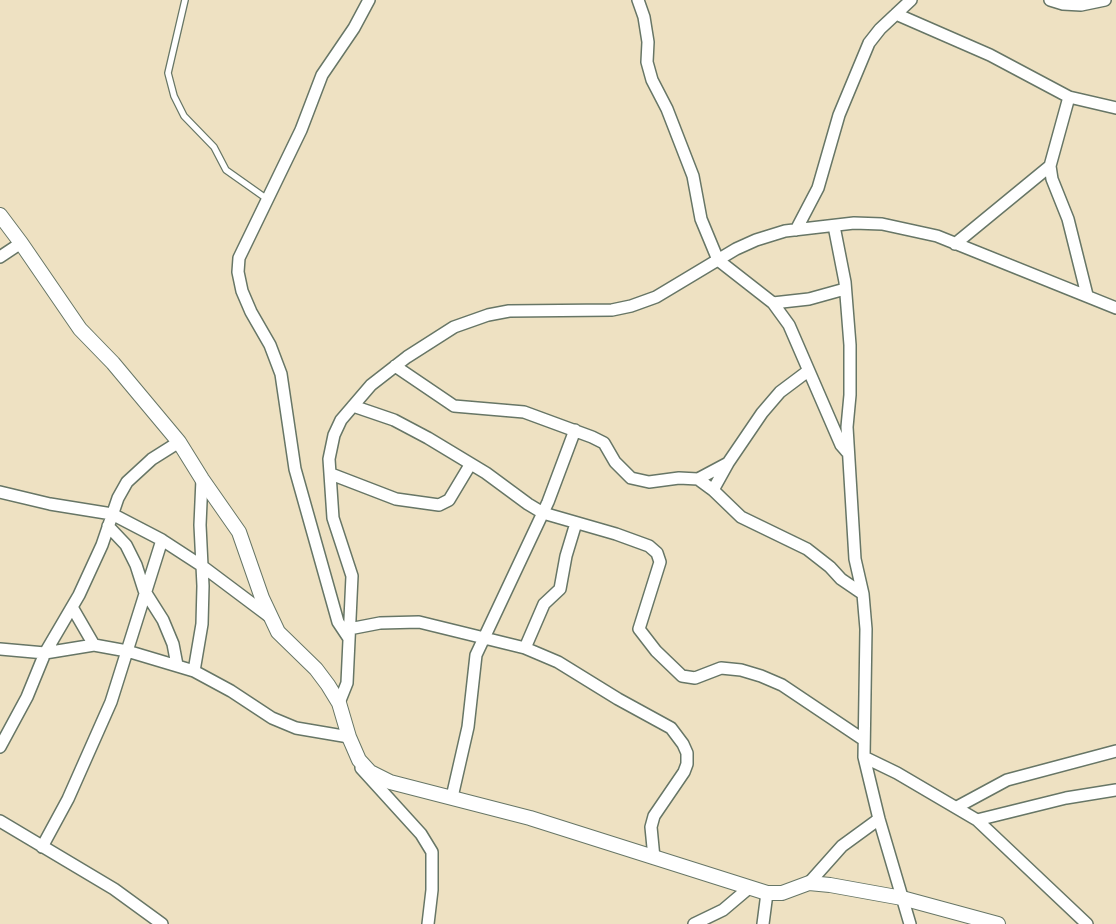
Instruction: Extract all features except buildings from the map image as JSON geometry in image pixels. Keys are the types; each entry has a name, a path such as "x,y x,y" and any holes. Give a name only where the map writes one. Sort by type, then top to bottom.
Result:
{"street":[{"path":"349,634 338,622 295,469 281,374 270,345 245,298 238,272 239,258 301,130 322,75 354,28 369,0"},
{"path":"638,0 644,17 648,42 647,62 652,80 667,109 693,176 702,219 718,260 773,304 789,325 841,445 848,453"},
{"path":"796,230 818,188 839,115 860,60 869,43 880,29 911,0"},
{"path":"1050,0 1064,4 1081,5 1105,0"},
{"path":"896,14 990,55 1069,97 1116,108"},
{"path":"1069,97 1050,166 1052,179 1068,219 1087,295"},
{"path":"956,244 1050,166"},
{"path":"0,216 22,243 80,329 113,363 179,442 202,480 239,532 271,618 284,638 316,669 339,703 348,737 362,771 421,834 432,852 432,890 428,924"},
{"path":"339,703 347,683 351,569 333,518 330,459 334,435 341,420 370,385 454,327 488,315 509,311 612,310 631,306 656,297 756,240 796,230 854,223 882,224 937,236 1115,305"},
{"path":"834,226 845,289 850,345 848,453 852,479 855,559 864,594 866,668 864,758 878,819 910,924"},
{"path":"0,257 22,243"},
{"path":"773,304 809,299 845,289"},
{"path":"395,366 454,406 479,410 524,412 575,430 604,444 615,462 631,478 649,482 678,478 698,479 728,463"},
{"path":"714,490 728,463 762,413 780,392 808,371"},
{"path":"353,406 394,420 486,473 543,513 649,546 657,553 660,562 659,571 639,629 651,646 678,673 695,678 714,669 726,668 761,676 782,685 864,740"},
{"path":"452,797 468,727 476,655 503,602 543,513 557,481 575,430"},
{"path":"0,747 4,734 27,697 45,653 72,607 102,545 112,514 127,482 152,459 179,442"},
{"path":"331,474 396,499 439,506 449,500 470,465"},
{"path":"698,479 714,490 741,517 807,549 830,567 841,579 864,594"},
{"path":"194,671 202,624 200,525 202,480"},
{"path":"0,492 50,504 112,514 162,540 202,566 271,618"},
{"path":"525,648 544,604 560,589 566,556 576,523"},
{"path":"108,526 126,545 136,565 144,590 163,620 173,644 177,665"},
{"path":"42,847 68,799 110,702 144,590 162,540"},
{"path":"72,607 94,645"},
{"path":"349,634 380,623 419,622 525,648 558,662 618,699 664,722 683,744 687,753 686,768 662,803 651,827 654,858"},
{"path":"0,649 45,653 94,645 127,651 194,671 231,691 272,718 313,732 348,737"},
{"path":"957,806 1007,780 1116,751"},
{"path":"864,758 957,806 977,820 1087,924"},
{"path":"359,760 370,772 390,782 530,818 767,893 782,893 809,883 830,885 902,898 998,924"},
{"path":"977,820 1066,798 1116,790"},
{"path":"809,883 842,846 878,819"},
{"path":"0,821 114,889 162,924"},
{"path":"694,924 723,910 749,888"},
{"path":"763,924 767,893"}],"lane":[{"path":"185,0 168,73 174,96 184,116 214,147 226,170 267,199"}]}
